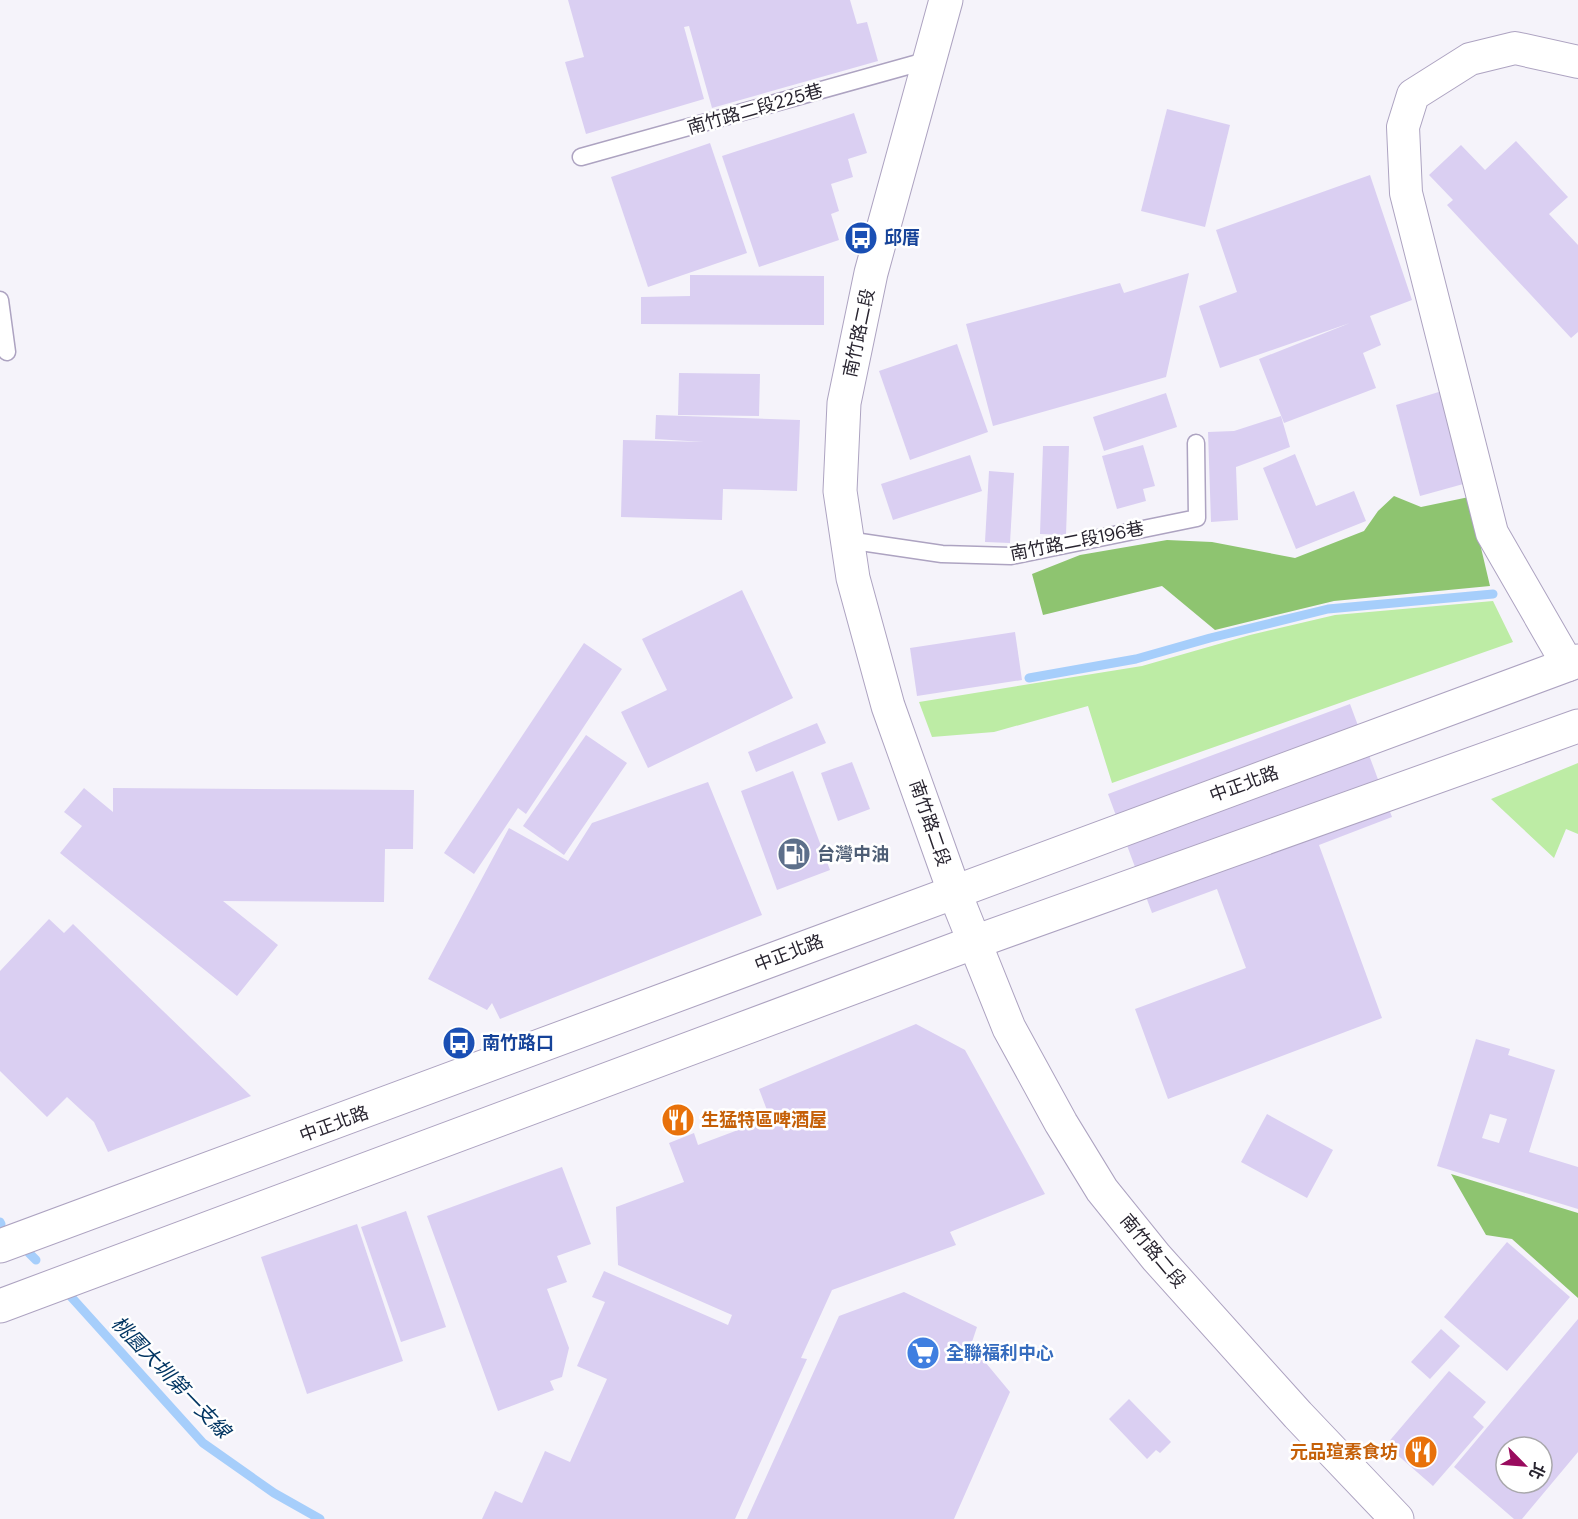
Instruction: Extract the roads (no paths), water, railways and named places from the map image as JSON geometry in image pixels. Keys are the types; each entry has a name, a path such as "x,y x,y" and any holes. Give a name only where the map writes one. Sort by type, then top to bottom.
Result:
{"street":[{"name":"南竹路二段","path":"946,0 871,273 844,403 840,491 847,540 853,578 888,706 954,891 1009,1028 1061,1123 1102,1190 1156,1257 1298,1415 1397,1519"},
{"path":"1573,663 1492,533 1406,193 1403,127 1413,96 1470,60 1515,48 1578,62"},
{"name":"中正北路","path":"0,1246 1573,663"},
{"path":"0,1306 975,942 1578,726"}],"lane":[{"name":"南竹路二段225巷","path":"580,157 929,60"},
{"path":"0,300 6,352"},
{"name":"南竹路二段196巷","path":"847,540 942,554 1011,556 1197,518 1196,443"}],"waterway":[{"path":"1029,678 1136,659 1328,609 1493,594"},
{"name":"桃園大圳第一支線","path":"29,1253 36,1260"},
{"name":"桃園大圳第一支線","path":"64,1289 203,1443 274,1493 320,1519"}],"place":[{"name":"邱厝","path":"861,238"},
{"name":"台灣中油","path":"794,854"},
{"name":"南竹路口","path":"459,1043"},
{"name":"生猛特區啤酒屋","path":"678,1120"},
{"name":"全聯福利中心","path":"923,1353"},
{"name":"元品瑄素食坊","path":"1421,1452"}]}
